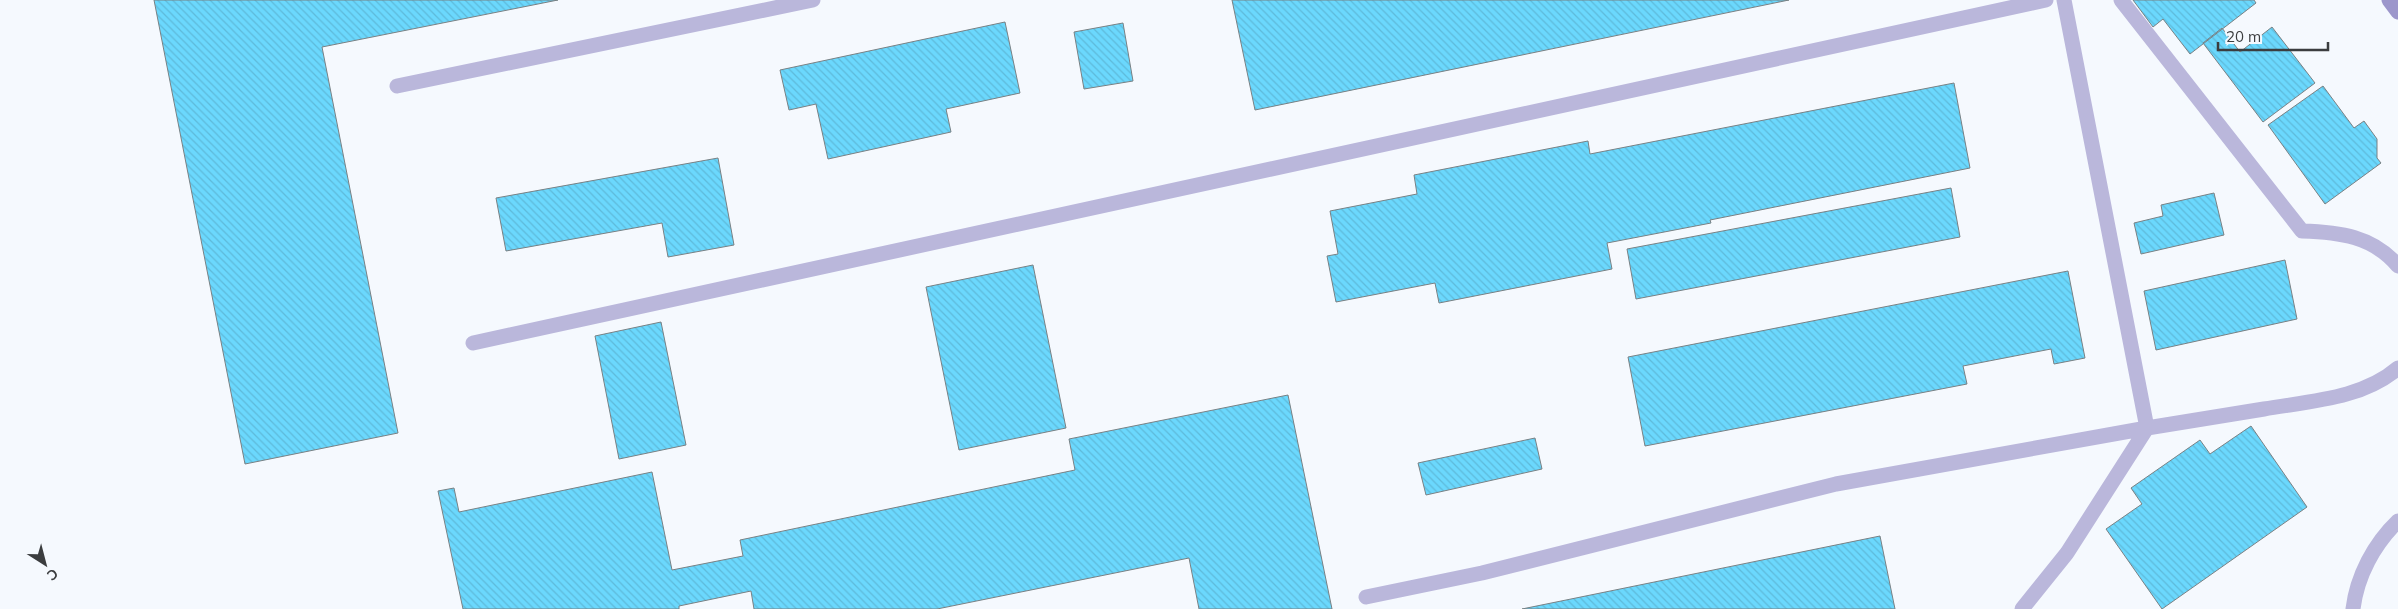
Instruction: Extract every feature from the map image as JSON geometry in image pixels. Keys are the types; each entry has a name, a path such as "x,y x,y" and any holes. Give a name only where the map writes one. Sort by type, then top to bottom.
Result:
{"main road":[{"path":"2389,0 2398,12"}],"lane":[{"path":"397,86 813,0"},
{"path":"473,343 2046,0"},
{"path":"2022,609 2067,553 2147,428 2064,0"},
{"path":"2121,0 2302,231 2349,235 2365,240 2379,248 2398,266"},
{"path":"1366,597 1482,574 1836,484 2338,395 2371,386 2385,379 2398,368"},
{"path":"2354,609 2363,570 2389,530 2398,521"}],"building":[{"path":"154,0 558,0 322,47 398,433 245,464"},
{"path":"1232,0 1789,0 1255,110"},
{"path":"2133,0 2254,0 2256,3 2190,54 2163,19 2153,27"},
{"path":"1005,22 1020,93 946,109 951,132 828,159 816,104 789,110 780,70"},
{"path":"1123,23 1133,81 1084,89 1074,32"},
{"path":"2272,27 2315,83 2263,122 2203,43 2222,28 2240,52"},
{"path":"1954,83 1970,168 1710,220 1711,223 1607,243 1612,269 1439,303 1435,283 1336,302 1327,256 1338,254 1330,211 1417,194 1414,175 1588,141 1590,154"},
{"path":"2323,86 2354,128 2364,121 2377,139 2377,158 2381,163 2325,204 2268,125"},
{"path":"718,158 734,245 668,257 662,223 506,251 496,198"},
{"path":"1951,188 1960,237 1636,299 1627,249"},
{"path":"2214,193 2224,235 2141,254 2134,223 2163,216 2161,205"},
{"path":"2285,260 2297,319 2156,350 2144,291"},
{"path":"1033,265 1066,428 959,450 926,287"},
{"path":"2068,271 2085,358 2054,364 2051,349 1963,366 1967,384 1645,446 1628,357"},
{"path":"661,322 686,445 619,459 595,336"},
{"path":"1288,395 1332,609 1199,609 1189,558 937,609 754,609 751,591 679,606 679,609 463,609 438,491 454,488 459,512 652,472 672,570 743,556 740,540 1075,470 1069,439"},
{"path":"2251,426 2307,507 2162,609 2106,529 2142,504 2131,488 2200,440 2210,454"},
{"path":"1535,438 1542,469 1426,495 1418,463"},
{"path":"1880,536 1895,609 1522,609"}]}
